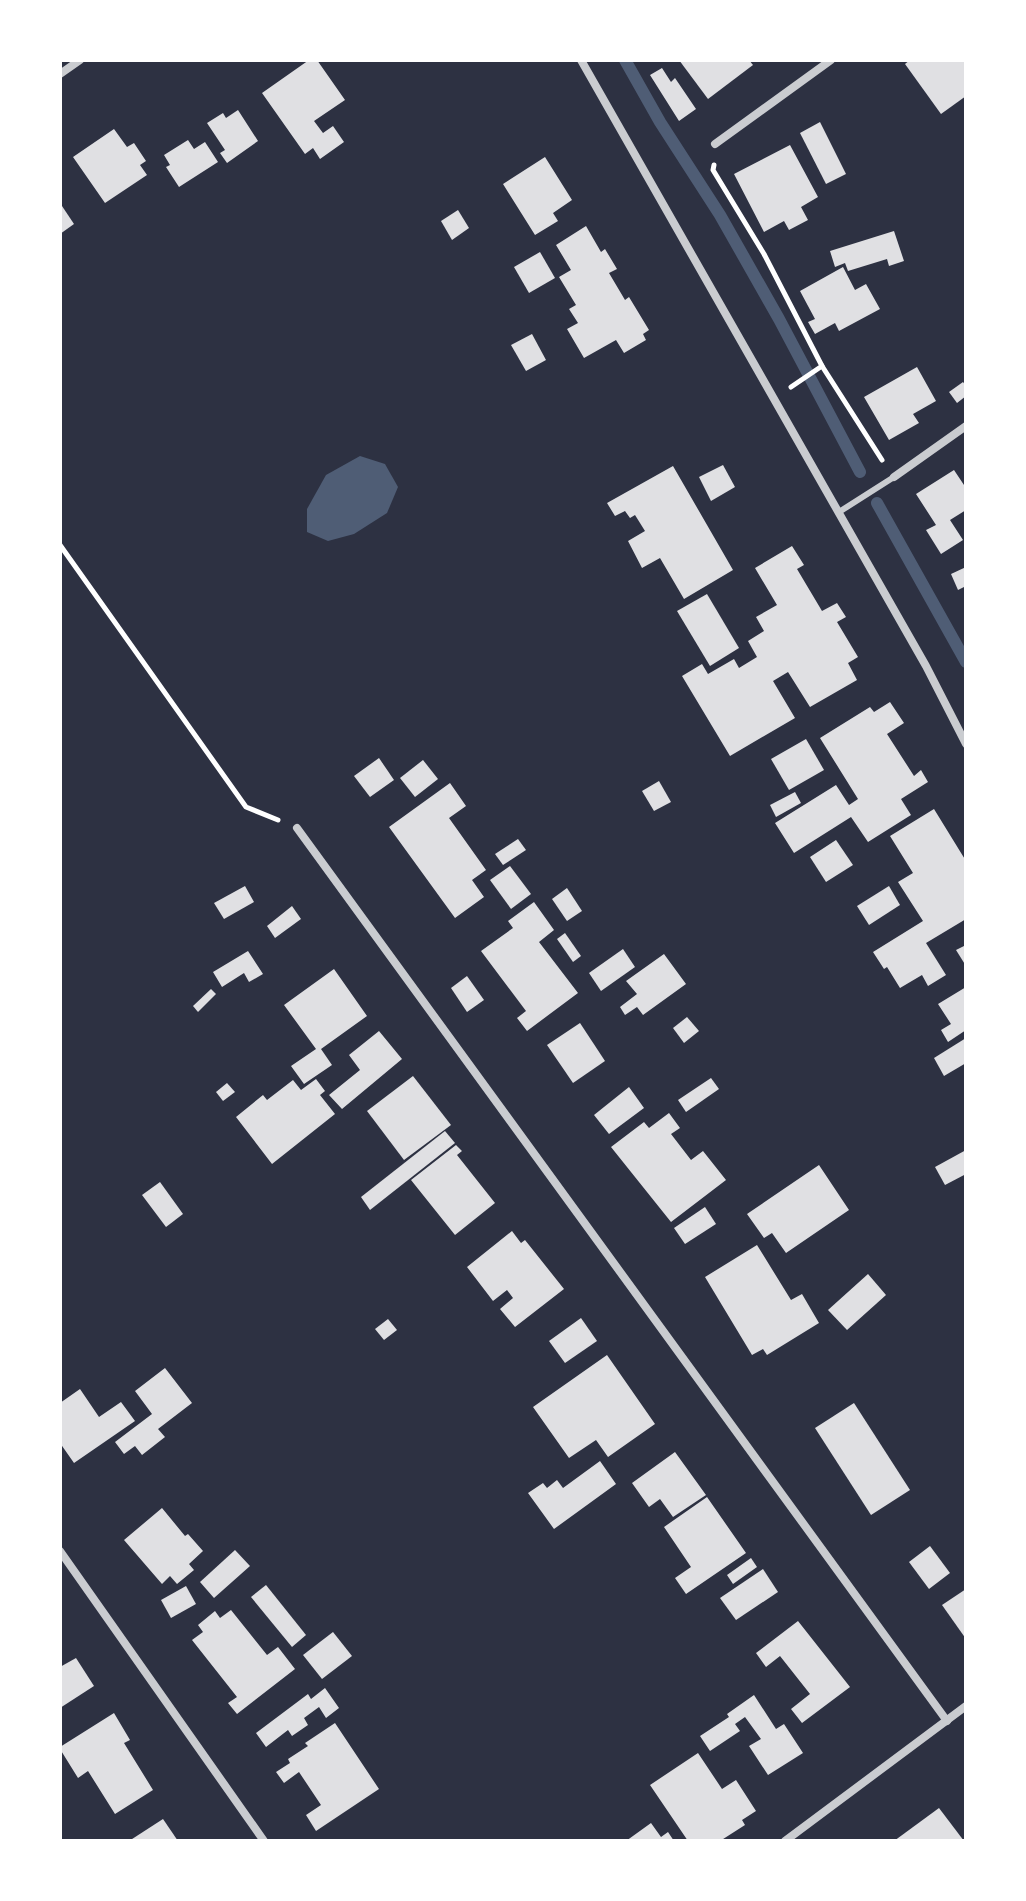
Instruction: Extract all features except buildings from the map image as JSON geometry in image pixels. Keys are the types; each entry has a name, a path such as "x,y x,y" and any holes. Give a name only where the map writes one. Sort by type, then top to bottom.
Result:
{"street":[{"path":"60,74 80,60"},
{"path":"581,60 926,666 966,744"},
{"path":"715,144 831,60"},
{"path":"894,477 966,426"},
{"path":"297,828 947,1721"},
{"path":"60,1551 264,1841"},
{"path":"785,1841 966,1706"}],"lane":[{"path":"839,512 894,477"}],"path":[{"path":"715,144 713,170 764,254 822,366 894,477"},
{"path":"774,399 822,366"},
{"path":"60,545 246,807 297,828"}],"water":[{"path":"360,456 385,464 398,487 387,513 354,534 328,541 307,532 307,509 326,475"}],"waterway":[{"path":"625,60 660,122 720,215 860,472"},
{"path":"877,503 966,662"}]}
